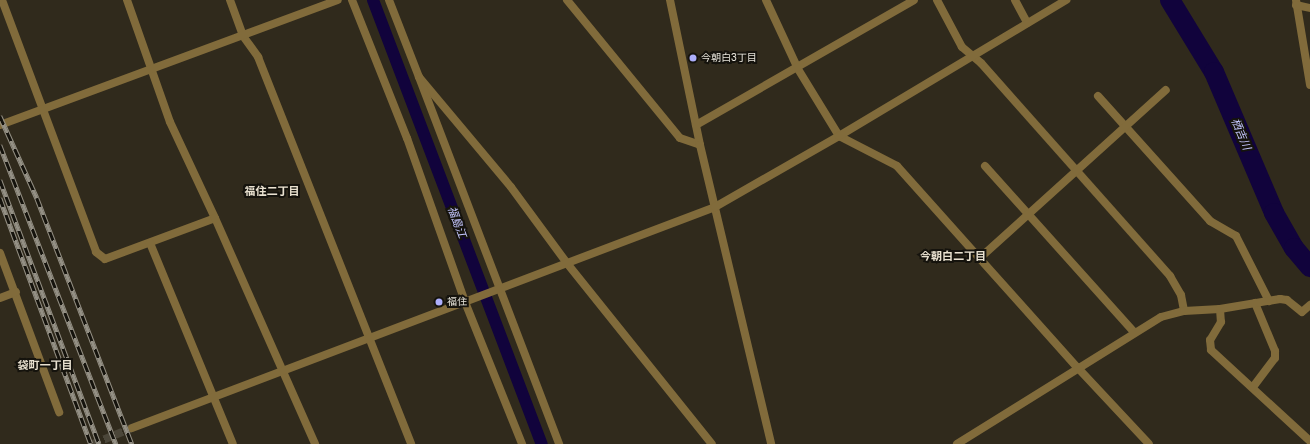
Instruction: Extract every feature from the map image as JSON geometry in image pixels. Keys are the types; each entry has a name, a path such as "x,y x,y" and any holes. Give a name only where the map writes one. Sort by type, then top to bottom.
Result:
{"street":[{"path":"2,0 45,110 96,252 104,259 215,218"},
{"path":"127,0 153,69 170,122 284,371 315,444"},
{"path":"230,0 244,36 258,57 412,444"},
{"path":"0,125 45,110 338,0"},
{"path":"352,0 407,138 522,444"},
{"path":"390,0 496,290 559,444"},
{"path":"567,0 680,138 700,145"},
{"path":"670,0 700,145 772,444"},
{"path":"766,0 798,69 839,136 897,166 981,257 1077,367 1149,444"},
{"path":"696,125 798,69 914,0"},
{"path":"937,0 962,47 972,56 1077,171 1170,276 1181,295 1184,311"},
{"path":"1015,0 1027,23"},
{"path":"132,428 469,301 566,262 715,207 839,136 1066,0"},
{"path":"1296,2 1310,8"},
{"path":"1296,2 1310,85"},
{"path":"419,77 511,187 566,262 712,444"},
{"path":"981,257 1166,90"},
{"path":"1098,96 1210,221 1236,236 1269,301"},
{"path":"986,166 1028,215 1134,332"},
{"path":"150,243 233,444"},
{"path":"0,253 16,292 59,412"},
{"path":"0,298 16,292"},
{"path":"957,444 1077,367 1161,317 1184,311 1220,309 1269,301 1288,300 1302,312 1308,307"},
{"path":"1253,387 1275,358 1275,351 1255,303"},
{"path":"1220,309 1221,322 1209,345 1310,441"}],"waterway":[{"name":"福島江","path":"373,0 542,444"},
{"name":"栖吉川","path":"1170,0 1214,72 1274,213 1294,248 1310,267"}],"tunnel":[{"path":"93,444 132,428"}],"railway":[{"path":"0,116 37,198 132,444"},
{"path":"0,145 116,444"},
{"path":"0,180 99,444"},
{"path":"0,198 91,444"}],"place":[{"name":"今朝白3丁目","path":"693,58"},
{"name":"福住","path":"439,302"}],"district":[{"name":"福住二丁目","path":"272,191"},
{"name":"今朝白二丁目","path":"953,256"},
{"name":"袋町一丁目","path":"45,365"}]}
